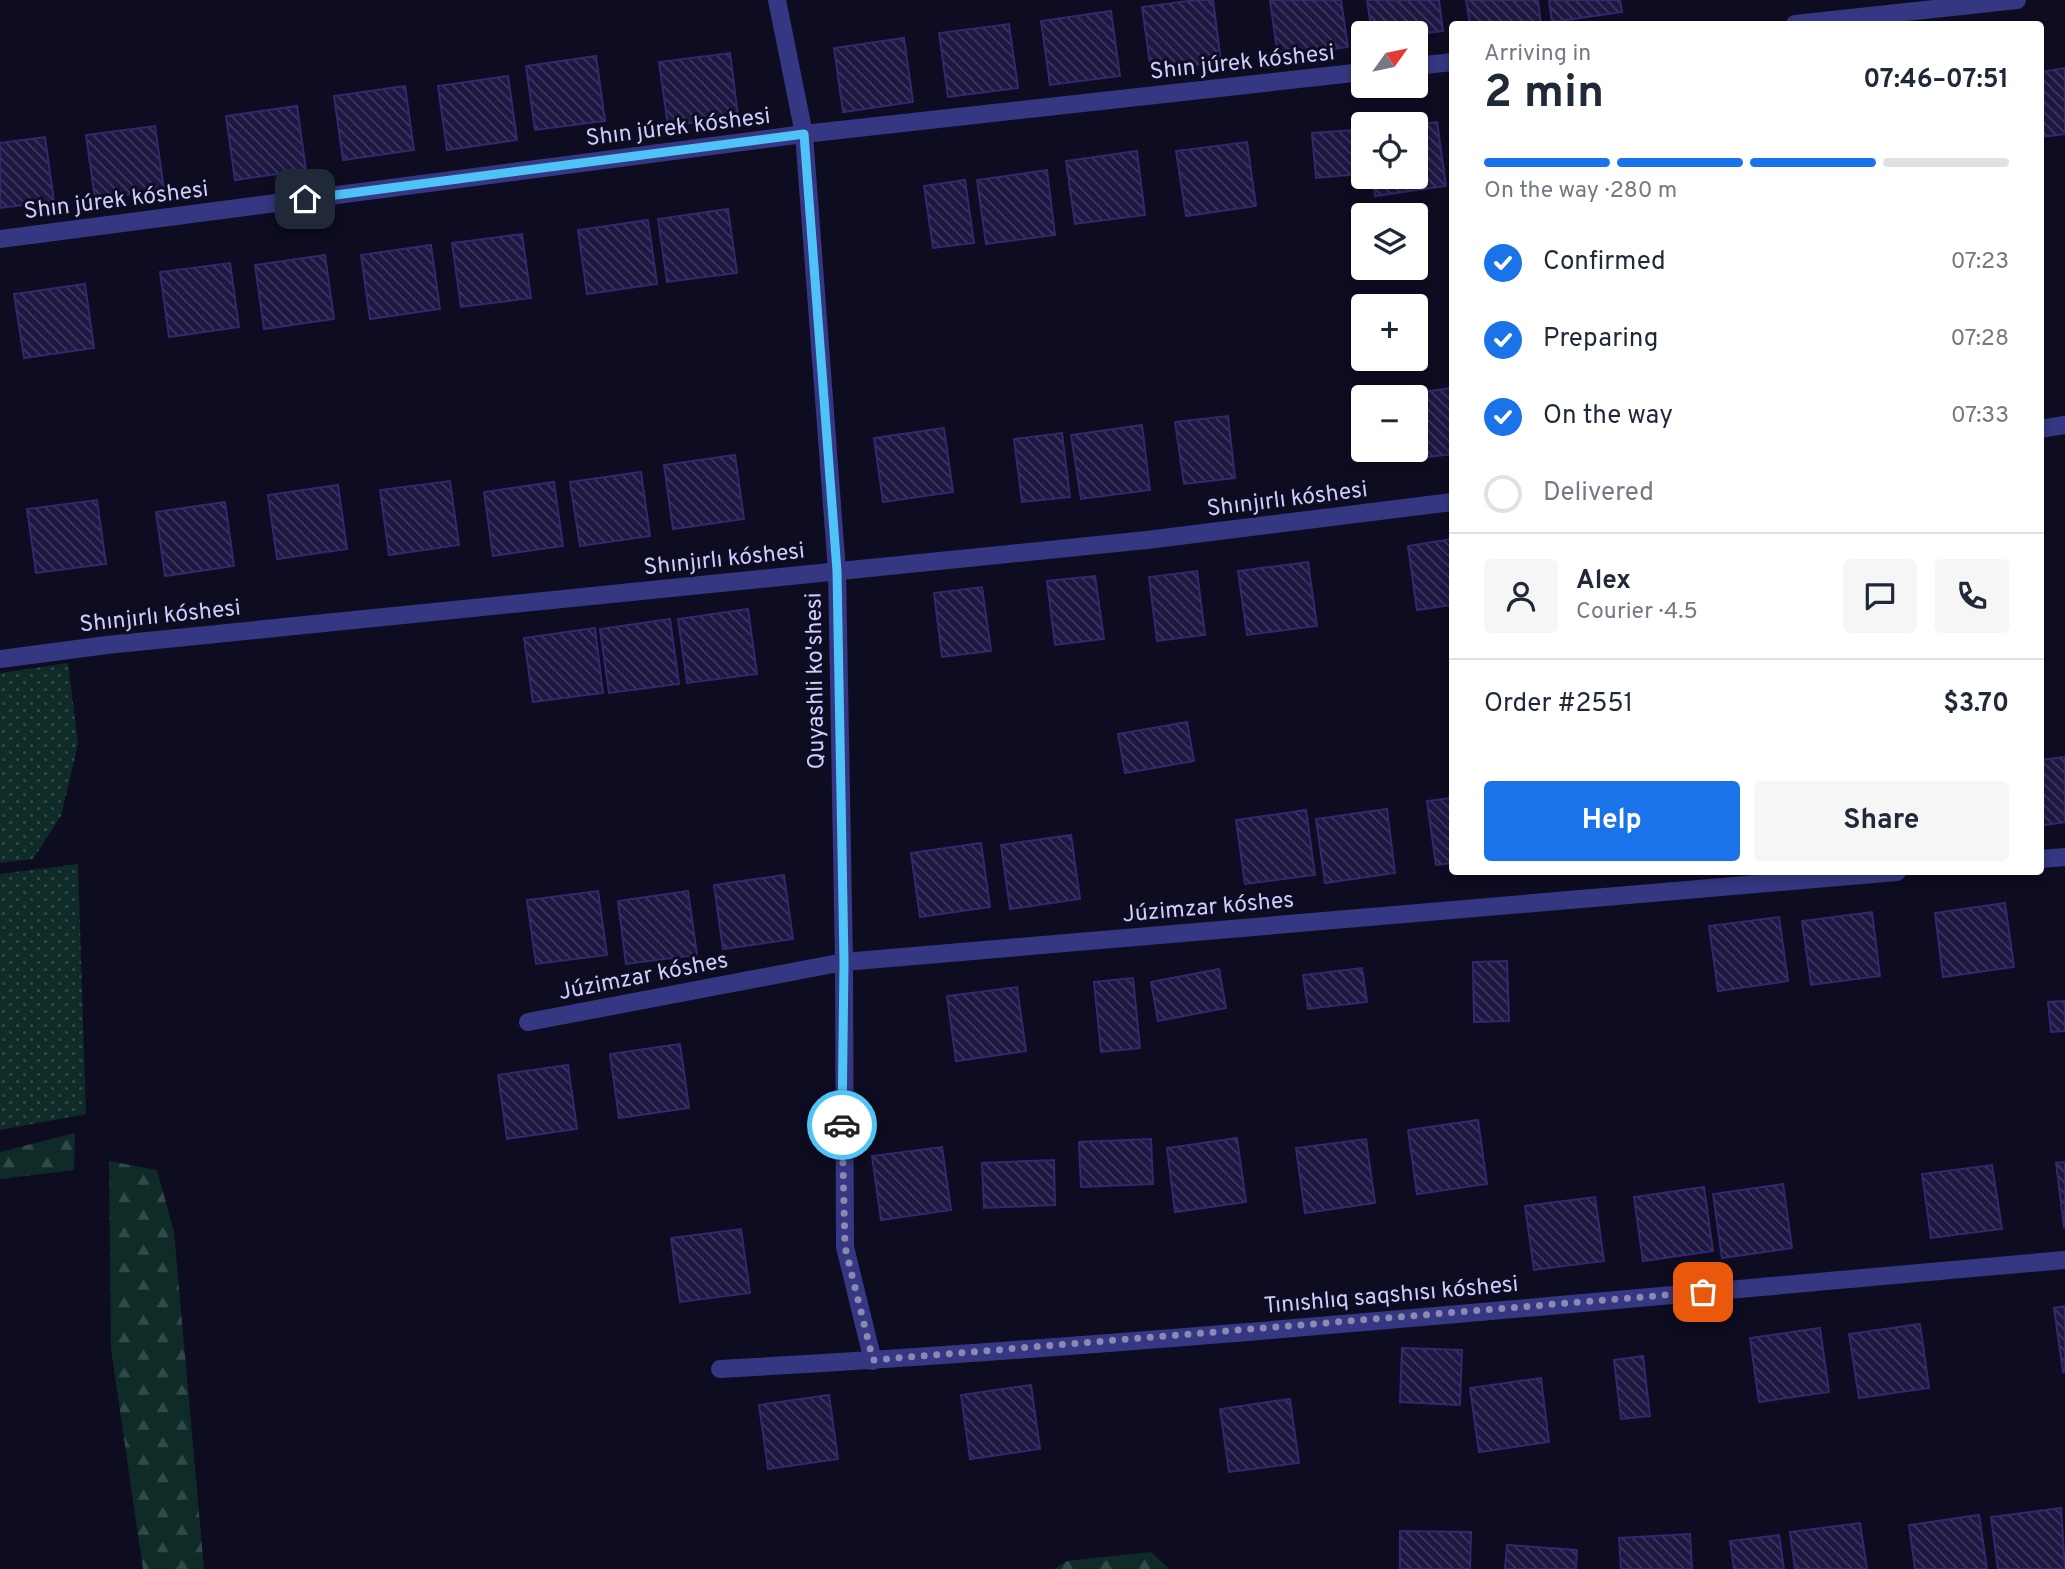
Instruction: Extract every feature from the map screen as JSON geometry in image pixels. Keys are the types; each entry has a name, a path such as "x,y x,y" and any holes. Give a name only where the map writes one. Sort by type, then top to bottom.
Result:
{"street":[{"name":"Quyashli ko'shesi","path":"778,0 804,134 837,571 844,962 845,1247 873,1360"},
{"path":"1824,21 2017,0"},
{"path":"1428,65 1449,62"},
{"name":"Shın júrek kóshesi","path":"0,239 804,134 1351,73"},
{"path":"2044,428 2065,425"},
{"name":"Shınjırlı kóshesi","path":"0,659 107,645 1147,540 1449,502"},
{"path":"2044,859 2065,857"},
{"name":"Júzimzar kóshes","path":"528,1022 844,962 1862,875"},
{"name":"Tınıshlıq saqshısı kóshesi","path":"720,1369 873,1360 2065,1260"}],"green space":[{"path":"68,663 78,744 61,816 33,859 0,863 0,673"},
{"path":"78,864 86,1114 0,1130 0,874"},
{"path":"75,1133 74,1170 0,1179 0,1152"},
{"path":"109,1161 157,1170 174,1232 204,1569 143,1569 111,1349"},
{"path":"1151,1552 1169,1569 1054,1569 1067,1561"}],"building":[{"path":"1213,0 1221,62 1151,71 1142,7"},
{"path":"1270,0 1341,0 1348,47 1278,57"},
{"path":"1367,0 1439,0 1443,31 1428,33 1428,21 1370,21"},
{"path":"1466,0 1538,0 1541,21 1470,21"},
{"path":"1549,0 1620,0 1622,12 1552,21"},
{"path":"1111,11 1120,76 1050,85 1041,21"},
{"path":"1009,24 1018,88 948,97 939,33"},
{"path":"904,38 913,102 843,112 834,48"},
{"path":"730,53 738,116 668,126 659,62"},
{"path":"596,56 605,121 535,130 526,66"},
{"path":"2065,68 2065,134 2044,137 2044,71"},
{"path":"508,76 517,140 447,150 438,86"},
{"path":"405,86 414,150 343,160 334,96"},
{"path":"297,106 306,170 235,180 226,116"},
{"path":"1437,122 1446,186 1428,189 1428,123"},
{"path":"155,126 164,190 95,199 86,135"},
{"path":"1351,130 1351,175 1316,178 1312,133"},
{"path":"45,137 54,201 0,208 0,143"},
{"path":"1247,142 1256,206 1186,216 1176,151"},
{"path":"1137,151 1145,215 1075,224 1066,161"},
{"path":"1047,170 1055,235 986,244 977,180"},
{"path":"965,180 974,243 933,248 924,186"},
{"path":"1374,189 1425,189 1375,196"},
{"path":"728,209 737,273 667,282 658,219"},
{"path":"648,220 657,284 587,294 578,230"},
{"path":"522,234 531,298 461,307 452,243"},
{"path":"431,245 440,309 370,319 361,255"},
{"path":"325,255 334,319 264,329 255,265"},
{"path":"230,263 239,327 169,337 160,272"},
{"path":"85,284 94,348 24,358 14,294"},
{"path":"1449,388 1449,454 1428,457 1428,391"},
{"path":"1228,416 1235,478 1184,484 1175,422"},
{"path":"1142,425 1150,490 1081,499 1071,435"},
{"path":"944,428 953,492 883,502 874,438"},
{"path":"1062,433 1070,497 1022,502 1014,439"},
{"path":"735,455 744,519 673,529 664,465"},
{"path":"641,472 650,536 580,546 570,482"},
{"path":"450,481 459,545 389,555 380,490"},
{"path":"554,482 563,546 493,556 484,492"},
{"path":"338,485 347,549 277,559 268,495"},
{"path":"97,500 106,564 36,573 27,509"},
{"path":"225,502 234,566 165,576 156,512"},
{"path":"1449,539 1449,605 1417,610 1408,546"},
{"path":"1308,562 1317,626 1247,635 1238,571"},
{"path":"1197,571 1205,635 1157,641 1149,577"},
{"path":"1095,576 1104,639 1055,645 1047,581"},
{"path":"982,587 991,651 942,657 934,593"},
{"path":"748,609 757,674 687,683 678,619"},
{"path":"670,619 679,684 609,693 600,629"},
{"path":"595,628 603,693 533,702 524,638"},
{"path":"1187,722 1194,761 1125,773 1118,734"},
{"path":"2065,757 2065,822 2044,825 2044,760"},
{"path":"1449,798 1449,863 1436,865 1427,801"},
{"path":"1387,809 1395,873 1325,883 1316,819"},
{"path":"1306,810 1315,875 1245,884 1236,820"},
{"path":"1071,835 1080,899 1010,909 1001,845"},
{"path":"981,843 990,907 920,917 911,853"},
{"path":"784,875 793,939 723,949 714,885"},
{"path":"598,891 607,955 536,964 527,900"},
{"path":"688,891 697,955 626,964 618,901"},
{"path":"2005,903 2014,967 1943,977 1935,913"},
{"path":"1872,912 1880,976 1811,985 1802,921"},
{"path":"1779,917 1788,981 1718,991 1709,926"},
{"path":"1507,961 1509,1021 1474,1022 1473,962"},
{"path":"1362,968 1367,1002 1308,1009 1303,975"},
{"path":"1219,969 1226,1008 1158,1021 1151,982"},
{"path":"1133,978 1140,1048 1101,1052 1094,982"},
{"path":"1017,987 1026,1051 956,1061 947,996"},
{"path":"2065,1001 2065,1031 2051,1032 2048,1002"},
{"path":"680,1044 689,1108 619,1118 610,1054"},
{"path":"568,1065 577,1129 507,1139 498,1075"},
{"path":"1478,1120 1487,1184 1417,1194 1408,1130"},
{"path":"1237,1138 1246,1202 1175,1212 1167,1148"},
{"path":"1151,1139 1153,1184 1081,1187 1079,1142"},
{"path":"1366,1139 1375,1203 1305,1213 1296,1148"},
{"path":"942,1147 951,1210 881,1220 872,1156"},
{"path":"1054,1160 1055,1205 984,1208 982,1163"},
{"path":"2065,1162 2065,1227 2064,1227 2056,1163"},
{"path":"1992,1165 2002,1229 1931,1238 1922,1174"},
{"path":"1783,1184 1792,1248 1722,1258 1713,1194"},
{"path":"1704,1187 1713,1251 1643,1261 1634,1197"},
{"path":"1595,1197 1604,1261 1534,1270 1525,1206"},
{"path":"741,1229 750,1293 680,1302 671,1238"},
{"path":"2065,1306 2065,1372 2063,1372 2054,1308"},
{"path":"1920,1324 1929,1388 1859,1398 1849,1334"},
{"path":"1820,1328 1829,1392 1759,1402 1750,1338"},
{"path":"1402,1348 1462,1350 1460,1405 1400,1402"},
{"path":"1643,1356 1650,1416 1621,1419 1614,1360"},
{"path":"1541,1378 1549,1442 1479,1452 1470,1388"},
{"path":"1031,1385 1040,1449 970,1459 961,1395"},
{"path":"829,1395 838,1459 768,1469 759,1405"},
{"path":"1290,1399 1299,1463 1229,1472 1220,1409"},
{"path":"2061,1508 2065,1569 1998,1569 1991,1517"},
{"path":"1979,1515 1987,1569 1915,1569 1909,1525"},
{"path":"1860,1523 1867,1569 1795,1569 1790,1532"},
{"path":"1400,1531 1471,1532 1470,1569 1400,1569"},
{"path":"1690,1534 1692,1569 1621,1569 1619,1538"},
{"path":"1779,1535 1784,1569 1734,1569 1730,1541"},
{"path":"1507,1545 1577,1550 1576,1569 1505,1569"}],"way so far":[{"path":"842,1125 845,1247 873,1360 1341,1324 1703,1292"}],"route":[{"path":"305,199 804,134 837,571 844,962 842,1125"}]}
